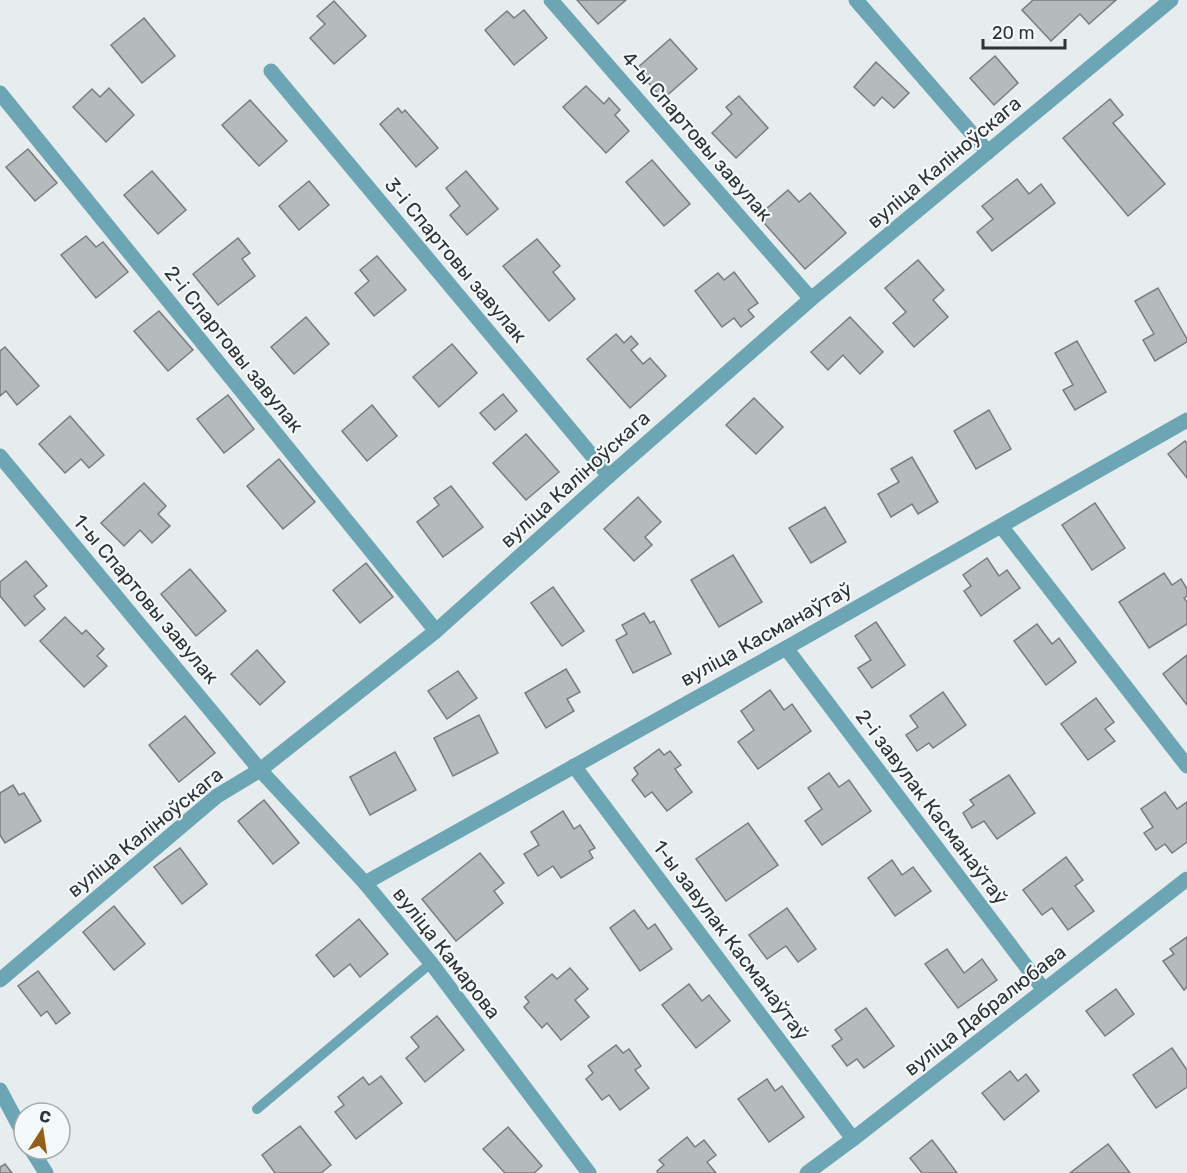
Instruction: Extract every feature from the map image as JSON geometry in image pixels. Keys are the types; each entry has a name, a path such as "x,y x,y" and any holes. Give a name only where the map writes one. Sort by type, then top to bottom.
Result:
{"street":[{"name":"4-ы Спартовы завулак","path":"551,0 811,299"},
{"path":"856,0 988,152"},
{"name":"вуліца Каліноўскага","path":"0,980 217,796 260,770 436,631 811,299 1171,0"},
{"name":"3-і Спартовы завулак","path":"271,71 609,476"},
{"name":"2-і Спартовы завулак","path":"0,93 436,631"},
{"name":"вуліца Касманаўтаў","path":"365,883 786,648 1187,420"},
{"name":"1-ы Спартовы завулак","path":"0,456 260,770"},
{"path":"1001,526 1187,766"},
{"name":"2-і завулак Касманаўтаў","path":"786,648 1044,990"},
{"name":"1-ы завулак Касманаўтаў","path":"574,766 853,1139"},
{"name":"вуліца Камарова","path":"260,770 365,883 431,963 584,1172"},
{"name":"вуліца Дабралюбава","path":"807,1173 1187,879"},
{"path":"0,1090 12,1112"}],"lane":[{"path":"256,1109 431,963"}],"building":[{"path":"577,0 626,0 598,24"},
{"path":"1033,0 1116,0 1089,24 1080,14 1051,41 1022,10"},
{"path":"334,1 366,36 334,64 310,38 325,24 317,16"},
{"path":"524,10 547,38 514,65 485,30 507,11 514,18"},
{"path":"144,18 175,56 142,83 111,45"},
{"path":"670,39 697,69 663,99 636,69"},
{"path":"995,56 1018,83 994,105 970,78"},
{"path":"876,62 909,93 894,108 882,97 874,106 854,87"},
{"path":"586,86 604,104 609,98 620,110 615,115 629,131 606,153 563,107"},
{"path":"109,88 134,115 106,142 73,107 92,89 100,97"},
{"path":"739,96 768,128 736,158 712,133 732,114 726,107"},
{"path":"1110,99 1123,115 1113,123 1165,184 1128,216 1063,138"},
{"path":"250,100 287,141 259,166 222,125"},
{"path":"398,108 402,113 405,110 438,148 416,167 380,124"},
{"path":"28,149 57,183 35,201 6,167"},
{"path":"652,160 690,204 664,226 626,182"},
{"path":"152,171 186,210 158,234 124,195"},
{"path":"466,171 498,209 467,235 450,215 460,206 446,188"},
{"path":"1017,179 1029,194 1041,184 1055,203 992,251 977,232 993,219 982,206"},
{"path":"309,181 329,205 299,230 279,206"},
{"path":"788,190 799,202 810,193 846,233 805,269 758,216"},
{"path":"86,236 96,247 103,242 128,272 96,298 61,255"},
{"path":"238,238 250,253 242,259 255,276 218,305 193,274"},
{"path":"537,239 560,266 553,272 575,299 549,321 503,266"},
{"path":"377,256 406,290 374,316 355,293 369,281 360,270"},
{"path":"918,260 944,290 933,300 948,317 914,347 893,323 906,312 885,288"},
{"path":"734,272 758,303 748,310 754,317 741,327 734,318 722,327 695,291 718,273 724,280"},
{"path":"1158,288 1187,342 1155,361 1143,340 1154,334 1135,301"},
{"path":"159,311 193,350 168,371 134,331"},
{"path":"306,317 329,344 294,374 271,347"},
{"path":"850,317 883,352 860,374 843,355 828,370 811,352"},
{"path":"616,334 624,343 631,336 638,344 631,350 643,364 650,358 666,376 630,408 587,359"},
{"path":"1077,341 1106,392 1075,410 1063,390 1073,385 1055,353"},
{"path":"452,344 477,373 439,407 413,377"},
{"path":"5,347 39,386 17,405 6,391 0,396 0,351"},
{"path":"503,394 517,411 495,430 480,413"},
{"path":"228,395 254,429 224,453 197,419"},
{"path":"754,398 783,427 756,454 726,425"},
{"path":"372,405 397,436 367,461 342,431"},
{"path":"989,410 1011,449 976,469 954,431"},
{"path":"70,416 104,455 89,468 81,459 65,473 39,444"},
{"path":"526,434 559,472 526,500 493,463"},
{"path":"1185,441 1187,443 1187,478 1168,454"},
{"path":"912,457 938,502 918,514 912,504 891,517 878,494 899,482 891,469"},
{"path":"279,459 315,502 283,529 247,486"},
{"path":"144,483 166,506 158,514 170,526 152,543 140,530 124,546 101,523"},
{"path":"451,486 483,527 443,557 417,522 439,505 434,498"},
{"path":"638,497 661,522 645,537 652,545 634,561 604,529"},
{"path":"1095,503 1125,548 1092,570 1062,525"},
{"path":"825,507 846,542 811,563 789,528"},
{"path":"733,555 762,602 719,627 691,580"},
{"path":"987,558 999,576 1007,570 1020,588 981,616 964,591 971,586 963,575"},
{"path":"26,561 47,586 34,596 45,609 25,626 0,596 0,582"},
{"path":"366,563 393,597 360,623 333,590"},
{"path":"190,569 226,611 196,636 161,594"},
{"path":"1164,573 1172,585 1181,579 1187,589 1187,596 1184,598 1187,602 1187,624 1149,648 1119,602"},
{"path":"553,587 584,631 562,646 531,603"},
{"path":"644,613 650,623 654,621 671,654 633,673 616,640 627,634 622,625"},
{"path":"65,617 82,634 86,630 104,649 97,656 107,666 84,687 40,641"},
{"path":"876,622 905,665 872,688 858,668 871,660 855,636"},
{"path":"1037,624 1052,644 1059,638 1076,662 1046,685 1014,641"},
{"path":"257,650 285,682 260,705 231,674"},
{"path":"1187,655 1187,705 1163,674"},
{"path":"566,669 580,692 567,699 574,711 546,728 525,693"},
{"path":"458,671 477,698 447,719 428,691"},
{"path":"770,690 784,710 792,704 811,731 758,769 738,742 754,730 741,711"},
{"path":"943,692 966,725 933,748 929,743 917,751 906,735 918,727 910,716"},
{"path":"1096,698 1114,722 1105,729 1115,741 1088,760 1061,724"},
{"path":"479,715 498,753 453,776 434,738"},
{"path":"185,716 215,753 179,782 149,745"},
{"path":"659,749 664,755 670,751 681,765 675,769 692,792 667,811 652,792 645,797 632,780 638,774 634,768"},
{"path":"395,752 416,790 370,815 350,777"},
{"path":"829,773 839,787 849,780 871,811 822,845 805,821 822,809 808,788"},
{"path":"1009,775 1035,813 997,839 984,821 972,828 963,813 974,805 970,800"},
{"path":"13,785 19,795 24,793 41,821 5,843 0,835 0,793"},
{"path":"1165,792 1177,809 1187,802 1187,842 1172,853 1165,844 1156,850 1144,833 1153,827 1141,809"},
{"path":"264,800 299,843 273,864 238,821"},
{"path":"563,811 574,829 580,825 595,848 589,851 593,858 561,878 553,866 538,876 524,854 539,845 531,832"},
{"path":"748,823 778,865 726,901 696,859"},
{"path":"180,848 207,884 182,904 154,867"},
{"path":"480,853 504,883 494,891 503,903 456,941 422,899"},
{"path":"1066,857 1083,880 1075,886 1094,911 1068,930 1052,908 1042,915 1023,890"},
{"path":"892,860 902,875 913,867 931,891 895,916 868,878"},
{"path":"114,906 145,944 114,970 83,932"},
{"path":"787,908 816,949 798,962 786,946 767,959 749,935"},
{"path":"634,910 648,929 655,924 672,949 640,971 610,928"},
{"path":"359,919 388,954 360,977 350,964 334,977 316,955"},
{"path":"1187,937 1187,987 1184,990 1163,961 1174,954 1170,949"},
{"path":"947,949 964,973 982,959 997,980 958,1008 925,964"},
{"path":"570,968 588,989 575,1000 589,1017 561,1040 547,1023 542,1028 524,1007 529,1002 525,997 552,974 557,979"},
{"path":"38,971 70,1013 56,1024 47,1011 41,1016 18,986"},
{"path":"689,984 702,1001 709,995 730,1021 696,1048 662,1005"},
{"path":"1116,989 1134,1014 1105,1036 1086,1011"},
{"path":"866,1008 894,1046 864,1068 857,1059 847,1066 832,1046 842,1039 835,1030"},
{"path":"437,1016 464,1050 425,1082 406,1058 419,1047 411,1037"},
{"path":"616,1045 623,1053 629,1049 641,1066 635,1070 649,1088 620,1110 609,1095 602,1100 586,1079 593,1073 588,1066"},
{"path":"1172,1048 1187,1070 1187,1087 1156,1108 1133,1075"},
{"path":"1010,1071 1018,1081 1026,1074 1039,1091 1004,1120 982,1093"},
{"path":"381,1076 402,1103 356,1139 335,1112 344,1105 338,1097 363,1077 369,1085"},
{"path":"767,1079 775,1091 782,1086 804,1117 769,1142 738,1099"},
{"path":"300,1126 331,1165 321,1173 275,1173 262,1155"},
{"path":"508,1127 542,1166 534,1173 505,1173 483,1149"},
{"path":"687,1137 695,1147 704,1140 716,1155 707,1162 716,1173 658,1173 657,1171 664,1165 659,1160"},
{"path":"932,1140 957,1173 922,1173 910,1158"},
{"path":"1108,1144 1130,1173 1070,1173"},
{"path":"5,1164 12,1173 0,1173 0,1167"}]}
